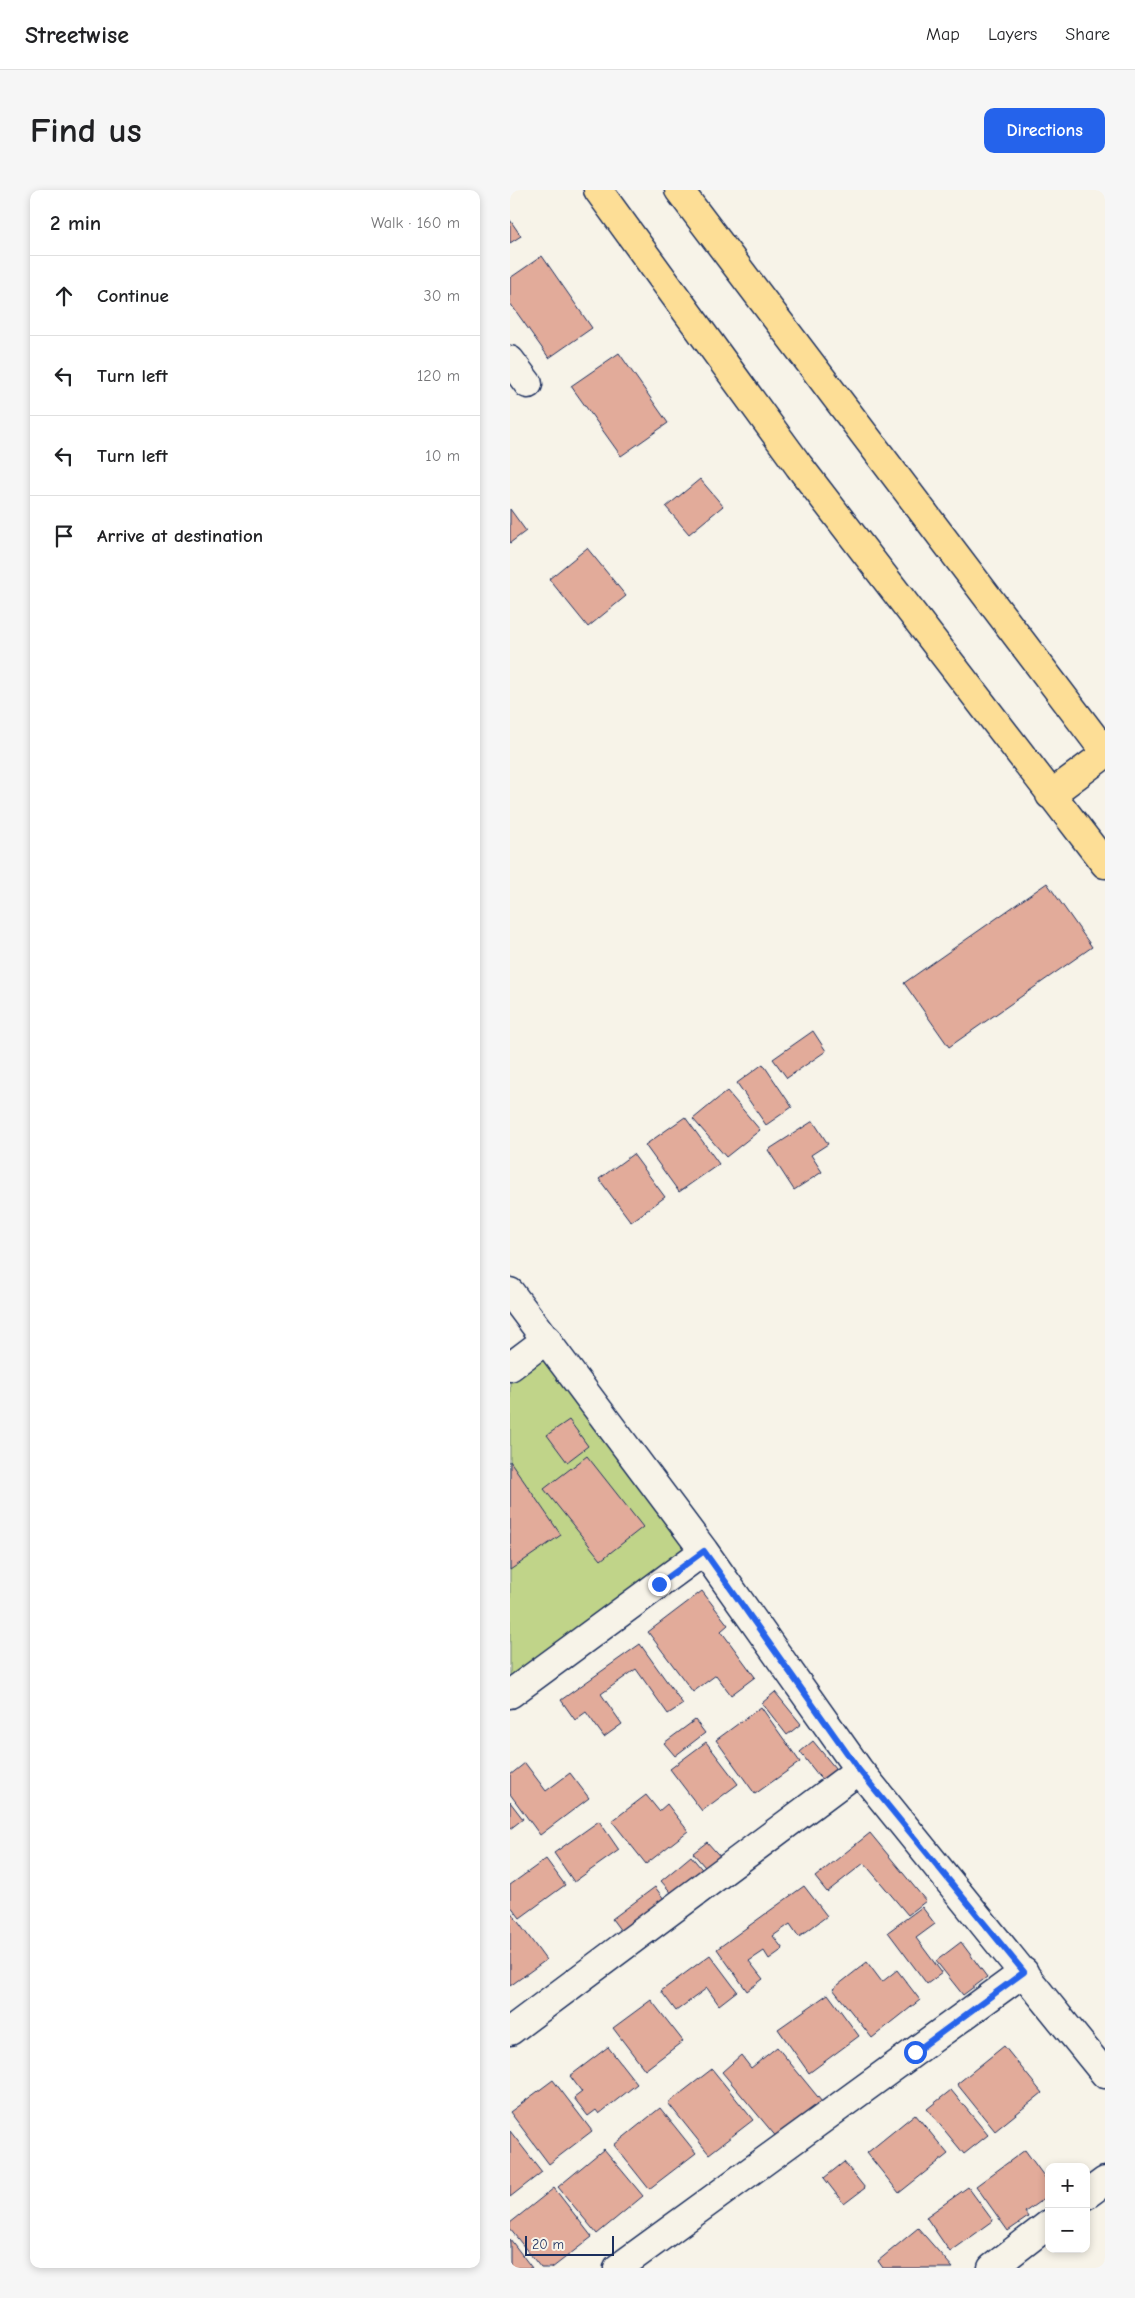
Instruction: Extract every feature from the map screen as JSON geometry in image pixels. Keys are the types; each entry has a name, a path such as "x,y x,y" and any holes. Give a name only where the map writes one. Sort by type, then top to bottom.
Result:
{"main road":[{"path":"598,190 798,466 1050,795 1103,858"},
{"path":"678,190 1105,753 1050,795"}],"street":[{"path":"510,360 528,384"},
{"path":"510,1292 547,1338 704,1551 859,1770 1105,2074"},
{"path":"510,1367 547,1338"},
{"path":"510,1694 704,1551"},
{"path":"510,2031 859,1770"},
{"path":"618,2268 1024,1972"},
{"path":"1090,2192 1105,2181"},
{"path":"992,2268 1045,2227"}],"green space":[{"path":"547,1339 704,1551 510,1694 510,1367"}],"building":[{"path":"510,220 521,236 510,243"},
{"path":"542,256 592,328 549,358 510,303 510,278"},
{"path":"619,353 668,423 621,456 571,386"},
{"path":"700,479 723,506 689,534 666,507"},
{"path":"510,509 526,531 510,543"},
{"path":"587,548 626,596 588,627 549,579"},
{"path":"1047,883 1092,947 949,1047 904,983"},
{"path":"813,1031 826,1051 787,1078 773,1059"},
{"path":"763,1064 792,1107 766,1125 737,1083"},
{"path":"727,1091 760,1130 726,1157 693,1119"},
{"path":"685,1117 719,1164 679,1192 645,1145"},
{"path":"813,1121 828,1144 811,1155 822,1172 794,1190 768,1150"},
{"path":"633,1154 665,1197 631,1222 599,1179"},
{"path":"569,1420 588,1446 567,1462 547,1435"},
{"path":"587,1456 643,1527 601,1560 544,1489"},
{"path":"510,1461 561,1535 510,1570"},
{"path":"702,1591 728,1625 721,1631 755,1677 731,1695 716,1675 693,1692 648,1632"},
{"path":"640,1644 683,1704 668,1714 636,1669 601,1694 622,1724 604,1737 586,1712 575,1720 561,1700"},
{"path":"775,1692 801,1724 787,1735 762,1703"},
{"path":"761,1707 800,1762 755,1794 716,1740"},
{"path":"695,1720 705,1733 675,1756 664,1743"},
{"path":"813,1741 840,1774 826,1785 800,1752"},
{"path":"706,1742 738,1784 702,1811 670,1769"},
{"path":"525,1763 546,1791 570,1773 589,1798 540,1835 510,1794 510,1775"},
{"path":"646,1795 659,1811 667,1804 688,1831 646,1864 612,1821"},
{"path":"510,1802 523,1819 510,1829"},
{"path":"599,1821 619,1850 574,1882 554,1853"},
{"path":"870,1833 926,1901 908,1915 864,1863 827,1892 815,1877"},
{"path":"707,1842 724,1861 710,1873 693,1853"},
{"path":"691,1856 705,1873 675,1897 661,1881"},
{"path":"546,1859 565,1885 520,1918 510,1905 510,1885"},
{"path":"804,1886 827,1916 799,1937 790,1924 773,1936 783,1949 769,1959 764,1951 749,1961 763,1979 747,1991 717,1949"},
{"path":"655,1887 667,1903 624,1935 612,1919"},
{"path":"922,1907 935,1924 916,1938 942,1973 927,1984 888,1932"},
{"path":"510,1911 546,1960 510,1986"},
{"path":"961,1942 987,1977 963,1995 936,1961"},
{"path":"710,1955 737,1991 719,2005 707,1988 676,2011 661,1991"},
{"path":"867,1962 882,1982 897,1970 920,2000 872,2038 833,1989"},
{"path":"828,1994 859,2036 809,2073 778,2029"},
{"path":"651,2000 683,2041 645,2070 613,2028"},
{"path":"1004,2046 1042,2093 995,2131 957,2084"},
{"path":"608,2047 637,2084 599,2114 596,2110 588,2116 574,2098 582,2092 570,2076"},
{"path":"777,2047 822,2102 778,2139 722,2072 741,2055 751,2068"},
{"path":"712,2069 753,2120 709,2154 668,2103"},
{"path":"553,2080 592,2131 549,2164 510,2112"},
{"path":"951,2090 988,2135 964,2154 927,2109"},
{"path":"660,2108 696,2153 649,2189 614,2145"},
{"path":"915,2114 948,2154 899,2193 867,2153"},
{"path":"510,2131 542,2172 510,2197"},
{"path":"604,2149 643,2196 597,2234 558,2187"},
{"path":"1025,2150 1045,2178 1045,2198 1025,2212 1028,2217 1008,2231 976,2186"},
{"path":"844,2162 865,2188 844,2204 824,2178"},
{"path":"968,2187 993,2221 950,2252 926,2217"},
{"path":"554,2188 592,2237 552,2268 541,2268 510,2229 510,2223"},
{"path":"918,2228 953,2268 883,2268 878,2261"},
{"path":"510,2239 532,2268 510,2268"}],"route":[{"path":"659,1584 704,1551 859,1770 1024,1972 915,2052"}]}
